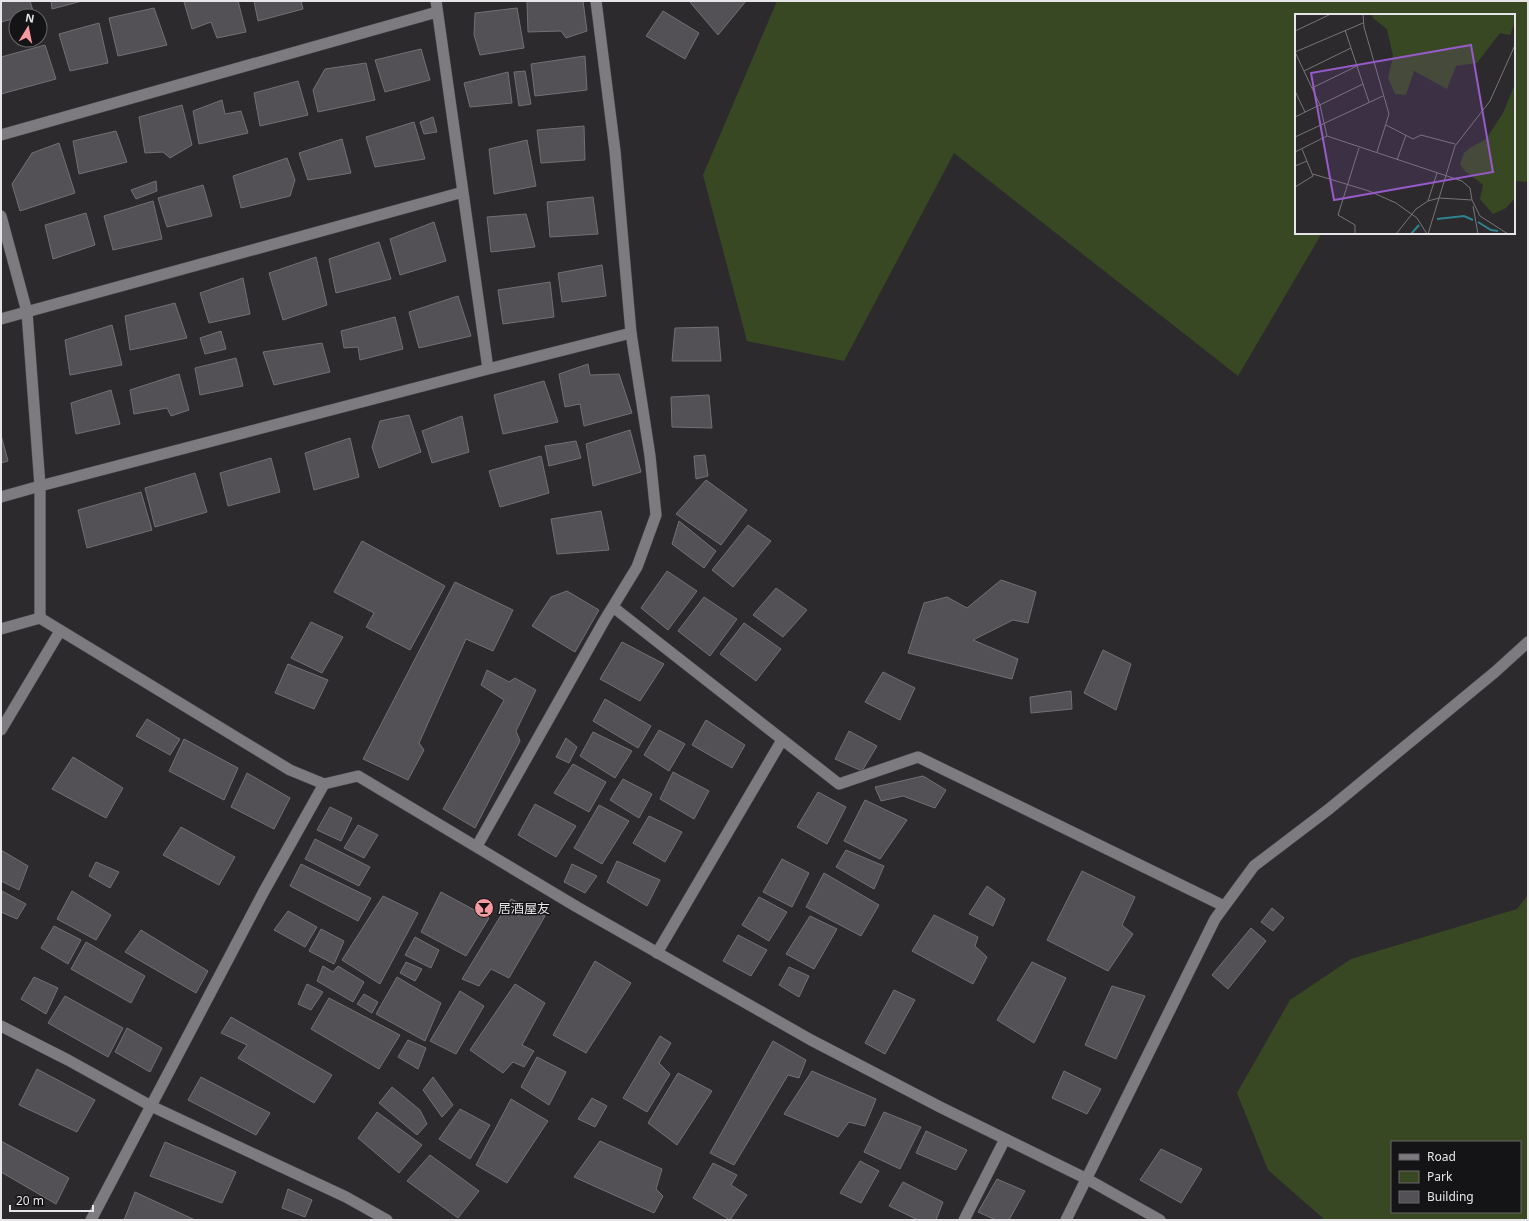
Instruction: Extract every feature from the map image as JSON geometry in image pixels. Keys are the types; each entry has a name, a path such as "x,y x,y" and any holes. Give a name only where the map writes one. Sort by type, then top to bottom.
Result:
{"street":[{"path":"436,1 488,369"},
{"path":"477,846 637,567 656,515 650,456 631,333 615,151 596,1"},
{"path":"1,135 437,12"},
{"path":"1,319 463,192"},
{"path":"1,216 27,312 40,486 40,618"},
{"path":"1,497 631,333"},
{"path":"613,607 839,784 918,757 1224,906"},
{"path":"1,629 40,618 290,770 324,784 358,776 577,907 811,1040 942,1108 1087,1179 1160,1220"},
{"path":"1,730 60,630"},
{"path":"1066,1220 1215,919 1254,866 1329,809 1495,672 1528,642"},
{"path":"657,953 782,740"},
{"path":"91,1220 263,893 324,784"},
{"path":"1,1026 68,1060 151,1106 346,1197 387,1220"},
{"path":"964,1220 1005,1139"}],"green space":[{"path":"777,1 1528,1 1528,182 1515,181 1515,14 1295,14 1295,234 1321,234 1238,376 954,153 844,361 747,341 703,175"},
{"path":"1528,895 1528,1220 1325,1220 1268,1170 1237,1093 1290,1000 1351,959 1517,909"}],"building":[{"path":"1,1 30,1 32,8 8,8 8,20 1,22"},
{"path":"51,1 82,1 52,9"},
{"path":"238,1 246,32 217,38 211,22 192,29 184,2"},
{"path":"254,1 301,1 303,9 258,21"},
{"path":"527,1 583,1 587,31 566,38 561,31 528,32"},
{"path":"689,1 746,1 718,35"},
{"path":"154,8 167,45 118,56 109,18"},
{"path":"517,8 524,48 480,55 474,35 475,13"},
{"path":"663,11 699,33 685,59 646,36"},
{"path":"99,23 108,63 70,71 59,34"},
{"path":"34,48 46,48 56,79 1,94 1,57"},
{"path":"421,49 430,80 385,92 375,60"},
{"path":"585,56 587,90 535,96 531,64"},
{"path":"366,63 375,100 318,112 313,90 325,69"},
{"path":"525,71 531,104 519,106 514,72"},
{"path":"508,72 512,103 470,107 464,83"},
{"path":"298,81 308,115 260,126 254,93"},
{"path":"222,100 225,114 241,111 248,133 199,144 193,111"},
{"path":"182,105 192,145 170,158 163,152 145,153 139,117"},
{"path":"433,117 437,132 424,134 420,122"},
{"path":"414,122 425,159 375,167 366,137"},
{"path":"584,126 585,160 541,163 537,130"},
{"path":"116,131 127,162 79,174 73,141"},
{"path":"342,139 351,173 308,180 299,153"},
{"path":"527,140 536,186 494,194 489,149"},
{"path":"59,143 75,193 20,211 12,184 32,153"},
{"path":"287,158 295,180 290,196 241,208 233,176"},
{"path":"156,181 157,191 136,199 131,190"},
{"path":"203,185 212,216 167,227 158,198"},
{"path":"593,197 598,234 550,237 547,202"},
{"path":"153,201 162,239 113,250 104,216"},
{"path":"86,213 95,245 53,259 45,225"},
{"path":"526,214 535,247 491,252 487,217"},
{"path":"434,222 446,261 400,275 390,239"},
{"path":"379,242 391,279 336,293 329,259"},
{"path":"316,257 327,305 283,320 269,273"},
{"path":"602,265 606,296 562,302 558,273"},
{"path":"243,278 250,314 209,323 200,293"},
{"path":"550,282 554,317 503,324 498,290"},
{"path":"458,296 471,336 419,348 409,312"},
{"path":"175,303 187,338 130,350 125,316"},
{"path":"395,317 403,349 360,360 358,347 344,348 341,331"},
{"path":"112,325 122,365 70,375 65,340"},
{"path":"718,327 721,361 672,361 675,328"},
{"path":"221,331 226,349 205,354 200,338"},
{"path":"322,343 330,372 274,385 263,352"},
{"path":"236,358 243,386 200,395 195,368"},
{"path":"588,364 590,375 619,374 632,413 584,426 580,404 565,407 559,374"},
{"path":"179,374 189,410 171,416 167,408 134,414 130,390"},
{"path":"544,381 558,422 503,434 494,395"},
{"path":"111,390 120,424 76,434 71,403"},
{"path":"709,395 712,428 672,427 671,397"},
{"path":"409,415 421,452 379,468 372,447 380,421"},
{"path":"462,416 469,452 432,463 422,431"},
{"path":"630,430 641,472 593,486 586,444"},
{"path":"1,435 8,461 1,463"},
{"path":"350,438 359,477 314,490 305,453"},
{"path":"576,441 581,458 549,466 545,446"},
{"path":"705,455 708,476 696,479 694,456"},
{"path":"541,456 549,493 500,507 489,471"},
{"path":"271,458 280,492 228,506 220,473"},
{"path":"195,473 207,512 155,527 145,488"},
{"path":"706,480 747,510 721,545 676,514"},
{"path":"141,492 152,530 87,548 78,510"},
{"path":"601,511 609,550 557,554 551,519"},
{"path":"679,521 716,551 704,568 672,544"},
{"path":"748,525 771,541 733,587 712,570"},
{"path":"362,541 445,586 410,650 366,627 374,613 334,592"},
{"path":"667,571 697,591 668,630 641,608"},
{"path":"1001,580 1036,592 1028,623 1013,620 973,640 1018,659 1012,679 908,653 924,603 947,597 967,608"},
{"path":"455,582 513,610 493,651 466,639 419,743 424,750 408,780 363,759"},
{"path":"776,588 807,610 783,637 753,615"},
{"path":"567,591 599,610 575,652 532,626 551,597"},
{"path":"704,597 737,619 710,656 678,631"},
{"path":"311,622 343,637 322,673 291,658"},
{"path":"744,623 781,649 756,681 720,654"},
{"path":"622,642 664,664 640,701 600,679"},
{"path":"1103,650 1131,664 1116,710 1084,693"},
{"path":"288,664 328,680 314,709 275,693"},
{"path":"487,670 509,682 515,678 536,690 516,731 520,741 475,828 443,809 504,700 481,685"},
{"path":"883,672 915,688 900,720 865,702"},
{"path":"1071,691 1072,709 1031,713 1030,697"},
{"path":"605,699 651,726 638,748 593,721"},
{"path":"147,719 180,739 170,755 136,736"},
{"path":"706,720 745,745 732,768 692,745"},
{"path":"659,730 685,744 669,771 644,755"},
{"path":"849,731 877,746 862,771 835,759"},
{"path":"593,732 632,751 615,778 580,756"},
{"path":"566,738 577,747 569,763 556,757"},
{"path":"184,739 238,768 224,800 169,771"},
{"path":"73,757 123,788 106,818 52,789"},
{"path":"573,764 606,782 589,812 554,793"},
{"path":"673,772 709,791 694,819 660,799"},
{"path":"247,773 290,798 274,829 231,807"},
{"path":"923,776 946,790 935,808 903,796 881,801 875,787"},
{"path":"623,779 652,794 639,818 610,800"},
{"path":"818,792 846,807 827,844 797,827"},
{"path":"865,800 907,820 880,859 844,841"},
{"path":"535,804 576,826 556,857 518,835"},
{"path":"599,805 629,821 602,864 574,848"},
{"path":"330,807 352,818 341,841 317,830"},
{"path":"649,816 682,832 665,862 633,843"},
{"path":"358,825 378,835 364,858 344,848"},
{"path":"181,827 235,857 219,885 163,855"},
{"path":"315,839 370,867 359,886 305,859"},
{"path":"1,850 28,866 19,890 1,881"},
{"path":"846,850 884,866 874,889 836,867"},
{"path":"782,859 809,873 792,907 763,892"},
{"path":"617,861 660,880 647,906 607,882"},
{"path":"96,862 119,872 110,888 89,876"},
{"path":"301,864 371,898 358,921 290,886"},
{"path":"572,864 597,876 585,893 564,882"},
{"path":"1082,871 1135,897 1122,925 1133,934 1108,971 1047,940"},
{"path":"824,873 879,905 861,936 806,907"},
{"path":"987,886 1005,899 993,926 969,914"},
{"path":"2,891 26,904 17,919 1,912"},
{"path":"72,891 111,915 96,940 57,919"},
{"path":"441,892 489,918 466,956 421,932"},
{"path":"383,896 418,913 380,984 342,960"},
{"path":"759,897 787,912 769,941 742,925"},
{"path":"511,899 545,916 509,978 491,969 479,986 462,979"},
{"path":"1272,908 1284,918 1273,931 1261,922"},
{"path":"288,911 317,927 305,947 274,930"},
{"path":"934,915 978,937 975,946 987,957 973,984 912,951"},
{"path":"810,916 837,929 814,969 786,954"},
{"path":"54,926 81,940 68,964 41,948"},
{"path":"1251,928 1266,941 1228,989 1212,975"},
{"path":"321,929 344,941 334,964 309,951"},
{"path":"141,930 208,971 196,993 125,952"},
{"path":"738,935 767,950 751,976 723,961"},
{"path":"415,937 439,950 431,968 405,955"},
{"path":"86,942 145,976 131,1003 71,969"},
{"path":"595,961 631,983 586,1053 553,1035"},
{"path":"406,962 422,969 415,981 400,973"},
{"path":"1032,962 1066,978 1034,1043 997,1020"},
{"path":"323,966 333,972 338,966 364,982 353,1002 317,981"},
{"path":"789,967 809,976 799,997 779,985"},
{"path":"34,977 58,988 46,1014 21,999"},
{"path":"397,977 441,1003 425,1041 376,1014"},
{"path":"307,984 323,992 311,1010 298,1004"},
{"path":"515,984 545,1003 522,1045 534,1051 524,1067 513,1062 503,1073 470,1050"},
{"path":"1112,986 1145,996 1116,1059 1085,1045"},
{"path":"894,990 915,1000 885,1054 865,1043"},
{"path":"460,991 484,1006 456,1054 430,1041"},
{"path":"364,994 378,1002 372,1013 357,1004"},
{"path":"65,996 123,1028 108,1057 48,1023"},
{"path":"329,998 400,1035 379,1069 311,1029"},
{"path":"231,1017 332,1075 314,1103 238,1058 247,1045 221,1033"},
{"path":"127,1028 162,1048 150,1072 115,1052"},
{"path":"660,1036 671,1043 659,1063 670,1074 647,1112 623,1098"},
{"path":"408,1040 426,1048 418,1069 398,1057"},
{"path":"773,1041 806,1060 799,1078 788,1075 734,1165 710,1153"},
{"path":"537,1057 566,1072 549,1105 521,1087"},
{"path":"37,1069 95,1100 77,1132 19,1105"},
{"path":"812,1071 876,1099 865,1126 849,1122 838,1137 784,1114"},
{"path":"1064,1071 1101,1089 1087,1114 1052,1098"},
{"path":"678,1073 712,1091 677,1145 648,1123"},
{"path":"201,1077 270,1113 256,1135 188,1100"},
{"path":"433,1077 453,1105 442,1117 423,1090"},
{"path":"392,1087 420,1110 427,1124 417,1135 379,1103"},
{"path":"592,1098 607,1106 595,1127 578,1119"},
{"path":"511,1099 548,1121 507,1183 476,1165"},
{"path":"460,1109 490,1125 470,1159 439,1139"},
{"path":"377,1112 422,1145 399,1173 358,1138"},
{"path":"884,1112 921,1127 900,1169 864,1152"},
{"path":"926,1131 967,1150 956,1170 916,1153"},
{"path":"1,1141 69,1178 56,1204 1,1172"},
{"path":"600,1141 662,1169 656,1189 663,1196 654,1213 574,1177"},
{"path":"165,1142 236,1172 222,1203 150,1176"},
{"path":"1161,1149 1202,1169 1181,1203 1140,1180"},
{"path":"430,1155 479,1191 458,1218 407,1181"},
{"path":"860,1161 879,1171 861,1203 840,1193"},
{"path":"713,1163 737,1175 731,1185 747,1195 730,1220 693,1198"},
{"path":"997,1179 1025,1191 1009,1220 996,1220 978,1212"},
{"path":"903,1182 943,1202 936,1220 918,1220 889,1206"},
{"path":"288,1189 312,1200 305,1217 282,1208"},
{"path":"135,1192 195,1220 124,1220"}],"place":[{"name":"居酒屋友","path":"484,908"}]}
